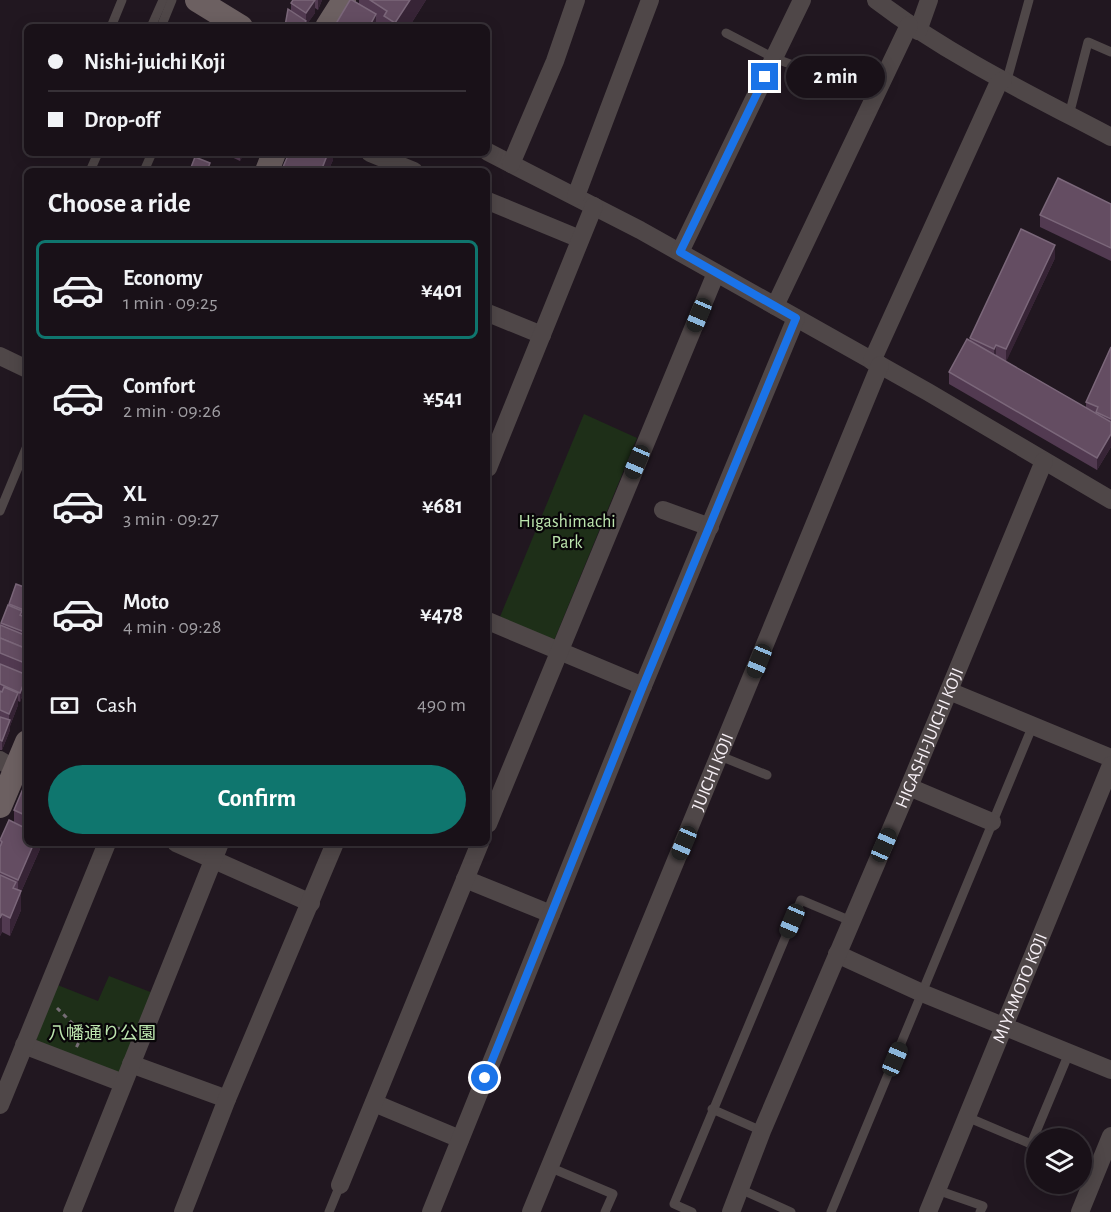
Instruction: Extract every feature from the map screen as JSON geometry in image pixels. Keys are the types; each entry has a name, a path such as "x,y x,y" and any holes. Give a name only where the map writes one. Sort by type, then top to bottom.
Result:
{"main road":[{"path":"197,0 219,8 238,24"},
{"path":"329,24 344,0"},
{"path":"0,806 24,748"}],"street":[{"path":"511,164 555,61 576,0"},
{"path":"576,196 650,0"},
{"path":"680,252 802,0"},
{"path":"876,0 914,28 1003,80 1111,137"},
{"path":"775,306 929,0"},
{"name":"JUICHI KOJI","path":"531,1212 720,756 876,363 998,84 1003,80"},
{"path":"490,153 680,252 1111,500"},
{"path":"377,156 407,168"},
{"path":"490,202 580,239"},
{"path":"490,456 495,427 542,335 594,206"},
{"path":"490,819 716,273"},
{"path":"490,314 542,335"},
{"path":"431,1212 643,686 796,318"},
{"path":"0,356 24,368"},
{"name":"HIGASHI-JUICHI KOJI","path":"731,1212 762,1131 909,787 1044,461"},
{"path":"663,510 710,527"},
{"path":"490,622 643,686"},
{"path":"949,691 1111,758"},
{"name":"MIYAMOTO KOJI","path":"928,1212 1111,765"},
{"path":"909,787 992,822"},
{"path":"0,1105 8,1062 24,1045 106,846"},
{"path":"191,846 216,851 310,903"},
{"path":"183,1212 227,1099 334,846"},
{"path":"340,1185 479,846"},
{"path":"72,1212 216,851"},
{"path":"465,879 551,914"},
{"path":"837,954 922,993 1111,1070"},
{"path":"24,1045 123,1083"},
{"path":"131,1064 227,1099"},
{"path":"374,1103 460,1139"},
{"path":"1080,1212 1111,1136"}],"lane":[{"path":"112,24 122,0"},
{"path":"152,24 163,0"},
{"path":"162,24 172,0"},
{"path":"1003,80 1008,76 1029,0"},
{"path":"726,33 774,58 806,70"},
{"path":"1069,115 1088,42 1111,52"},
{"path":"0,511 24,453"},
{"path":"831,1212 1033,725"},
{"path":"720,756 767,775"},
{"path":"692,1212 674,1204 801,900 851,921"},
{"path":"967,1117 1031,1144 1069,1053"},
{"path":"712,1109 762,1131"},
{"path":"549,1167 613,1194 605,1212"},
{"path":"329,1212 340,1185"},
{"path":"740,1189 790,1212"},
{"path":"937,1190 983,1206 980,1212"}],"path":[{"path":"43,998 79,1029 81,1038 106,1029 124,1028 131,1023 147,1025"}],"green space":[{"name":"Higashimachi Park","path":"584,414 637,438 551,648 497,624"},
{"name":"八幡通り公園","path":"109,976 153,993 119,1073 39,1044 34,1035 55,984 98,1001"}],"building":[{"path":"293,0 315,0 306,13 291,3"},
{"path":"350,0 376,14 371,24 336,24"},
{"path":"370,0 410,0 395,23 384,16 387,11"},
{"path":"288,9 306,21 304,24 285,24"},
{"path":"288,156 327,156 322,168 283,167"},
{"path":"195,157 210,163 208,168 191,168"},
{"path":"1058,178 1111,204 1111,248 1040,215"},
{"path":"1021,229 1055,245 1006,349 996,345 994,349 970,338"},
{"path":"967,339 1111,422 1111,434 1097,458 949,372"},
{"path":"1111,347 1111,419 1096,412 1098,407 1086,402"},
{"path":"16,584 24,587 24,610 9,604"},
{"path":"8,605 22,611 20,615 24,617 24,632 1,623"},
{"path":"0,625 24,635 24,648 0,638"},
{"path":"0,638 24,648 24,663 0,653"},
{"path":"0,664 24,674 24,683 20,693 0,684"},
{"path":"4,687 18,693 9,714 0,710 0,691 2,692"},
{"path":"0,717 10,720 2,741 0,740"},
{"path":"24,786 24,815 14,810"},
{"path":"9,820 24,826 24,846 33,846 18,880 0,872 2,842 0,840"},
{"path":"0,875 16,882 13,888 21,891 10,918 2,914 0,918"}],"route":[{"path":"485,1078 643,686 796,318 680,252 765,77"}]}
